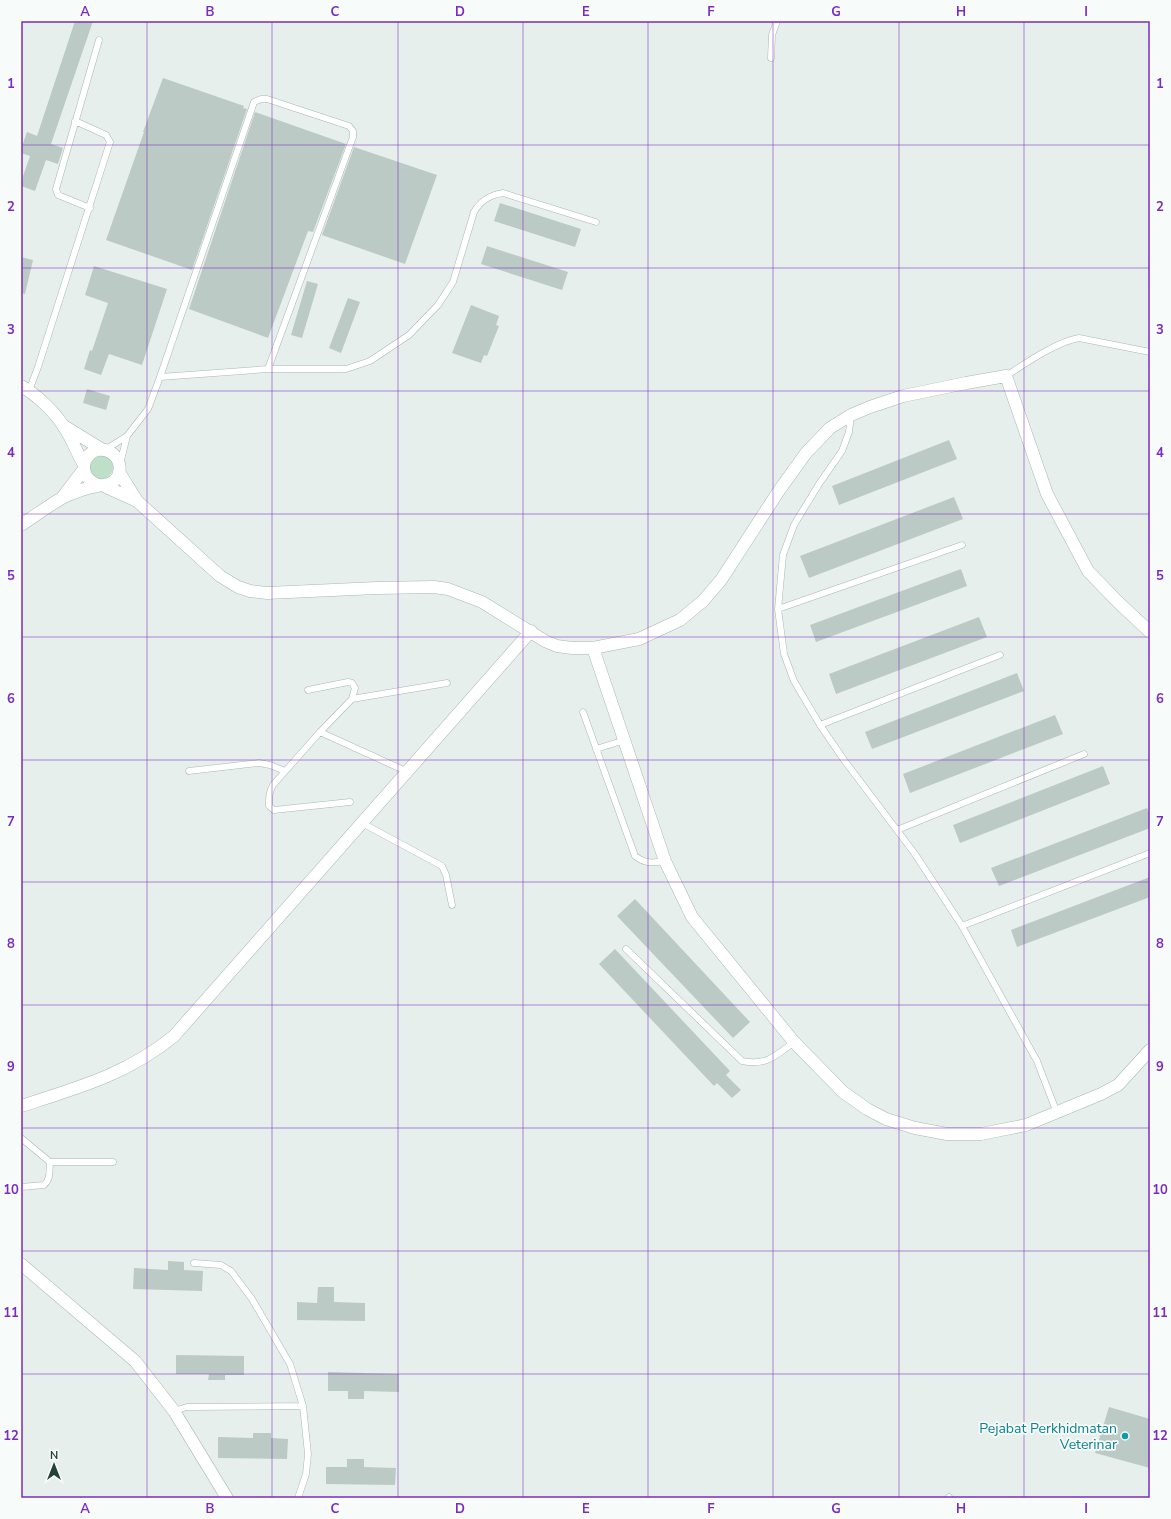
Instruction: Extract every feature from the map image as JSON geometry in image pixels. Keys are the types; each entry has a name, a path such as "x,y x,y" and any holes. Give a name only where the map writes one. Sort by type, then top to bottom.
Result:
{"street":[{"path":"64,426 115,456 118,461 119,470 137,501 220,576 238,587 250,591 267,592 413,587 448,589 482,602 545,641 557,646 593,648 639,639 680,620 703,601 720,580 778,492 806,453 830,428 851,415 903,396 1006,376 1047,494 1088,571 1150,632"},
{"path":"25,389 48,408 64,426 84,467 88,479 137,501"},
{"path":"62,498 84,467 86,459 90,454 96,451 104,450"},
{"path":"21,525 62,498 113,481 119,470"},
{"path":"21,1106 87,1084 114,1073 156,1051 174,1036 531,632"},
{"path":"593,648 665,861 692,917 794,1042 843,1092 866,1109 886,1119 915,1128 947,1134 981,1134 1026,1125 1101,1094 1118,1085 1150,1050"},
{"path":"21,1264 135,1361 174,1411 226,1498"}],"lane":[{"path":"771,58 772,35 777,21"},
{"path":"90,208 58,195 56,188 99,40"},
{"path":"104,450 127,436 148,409 254,102 261,99 267,99 349,126 353,132 353,137 268,369"},
{"path":"25,389 38,367 110,142 106,135 75,121"},
{"path":"160,377 268,369 346,369 370,361 409,335 438,305 453,282 474,212 478,204 489,196 503,193 596,222"},
{"path":"1006,376 1022,365 1068,340 1079,338 1150,352"},
{"path":"851,415 849,432 842,451 819,484 794,525 783,554 778,609 784,654 794,681 820,725 844,760 915,854 962,926 1037,1061 1057,1113"},
{"path":"119,470 127,436"},
{"path":"778,609 962,545"},
{"path":"820,725 1000,655"},
{"path":"308,690 348,682 352,683 355,688 352,699 320,732 270,789 269,806 274,810 350,802"},
{"path":"352,699 447,683"},
{"path":"583,712 635,856 640,860 649,863 665,861"},
{"path":"320,732 408,772"},
{"path":"596,749 625,740"},
{"path":"897,830 1084,754"},
{"path":"189,771 259,763 270,765 285,771"},
{"path":"362,823 442,866 446,874 452,904"},
{"path":"962,926 1150,853"},
{"path":"626,949 742,1061 754,1063 765,1061 794,1042"},
{"path":"21,1138 50,1162 113,1162"},
{"path":"21,1187 44,1185 49,1178 50,1162"},
{"path":"194,1263 221,1265 231,1271 252,1299 290,1364 303,1406 308,1454 306,1474 298,1498"},
{"path":"174,1411 192,1406 303,1406"}],"green space":[{"path":"101,455 109,459 113,467 109,475 101,479 93,475 89,467 93,459"}],"building":[{"path":"75,21 93,21 51,144 63,148 58,164 46,160 35,191 21,186 30,156 21,153 21,149 27,132 37,136"},
{"path":"163,78 244,106 243,108 247,109 192,270 106,240"},
{"path":"255,112 346,144 313,232 308,231 268,338 189,309"},
{"path":"354,147 437,175 405,264 322,235"},
{"path":"500,203 581,229 575,247 494,221"},
{"path":"487,246 568,272 562,290 481,264"},
{"path":"21,257 33,260 25,294 21,293"},
{"path":"94,266 167,289 142,365 109,354 101,375 84,369 90,350 92,351 108,303 85,295"},
{"path":"307,281 318,284 302,338 291,335"},
{"path":"348,298 360,302 341,353 329,348"},
{"path":"471,305 499,316 496,325 499,326 487,356 484,355 481,363 452,353"},
{"path":"87,389 110,396 106,410 83,403"},
{"path":"949,440 957,459 839,505 832,486"},
{"path":"954,497 963,519 809,578 800,556"},
{"path":"961,569 967,586 816,642 810,625"},
{"path":"979,617 987,637 836,694 829,674"},
{"path":"1017,673 1024,691 872,749 865,732"},
{"path":"1055,715 1063,734 910,793 903,774"},
{"path":"1103,766 1110,784 960,843 953,825"},
{"path":"1147,808 1150,816 1150,828 999,886 991,868"},
{"path":"1150,877 1150,897 1017,947 1011,930"},
{"path":"635,899 750,1022 733,1038 617,916"},
{"path":"615,949 730,1071 726,1075 741,1090 732,1098 717,1083 714,1086 599,964"},
{"path":"168,1261 184,1262 184,1270 203,1271 202,1291 133,1289 134,1268 168,1270"},
{"path":"318,1287 334,1287 334,1302 365,1303 365,1321 297,1320 297,1302 317,1303"},
{"path":"176,1355 244,1356 244,1375 225,1375 225,1380 208,1380 209,1374 176,1374"},
{"path":"328,1372 399,1374 399,1392 364,1391 364,1399 348,1399 348,1391 328,1391"},
{"name":"Pejabat Perkhidmatan Veterinar","path":"1109,1407 1150,1419 1150,1468 1095,1453"},
{"path":"253,1433 271,1433 271,1438 288,1439 287,1459 218,1458 218,1437 253,1438"},
{"path":"347,1459 364,1459 364,1467 396,1468 395,1485 326,1484 326,1467 347,1467"}],"place":[{"name":"Pejabat Perkhidmatan Veterinar","path":"1125,1436"}]}
